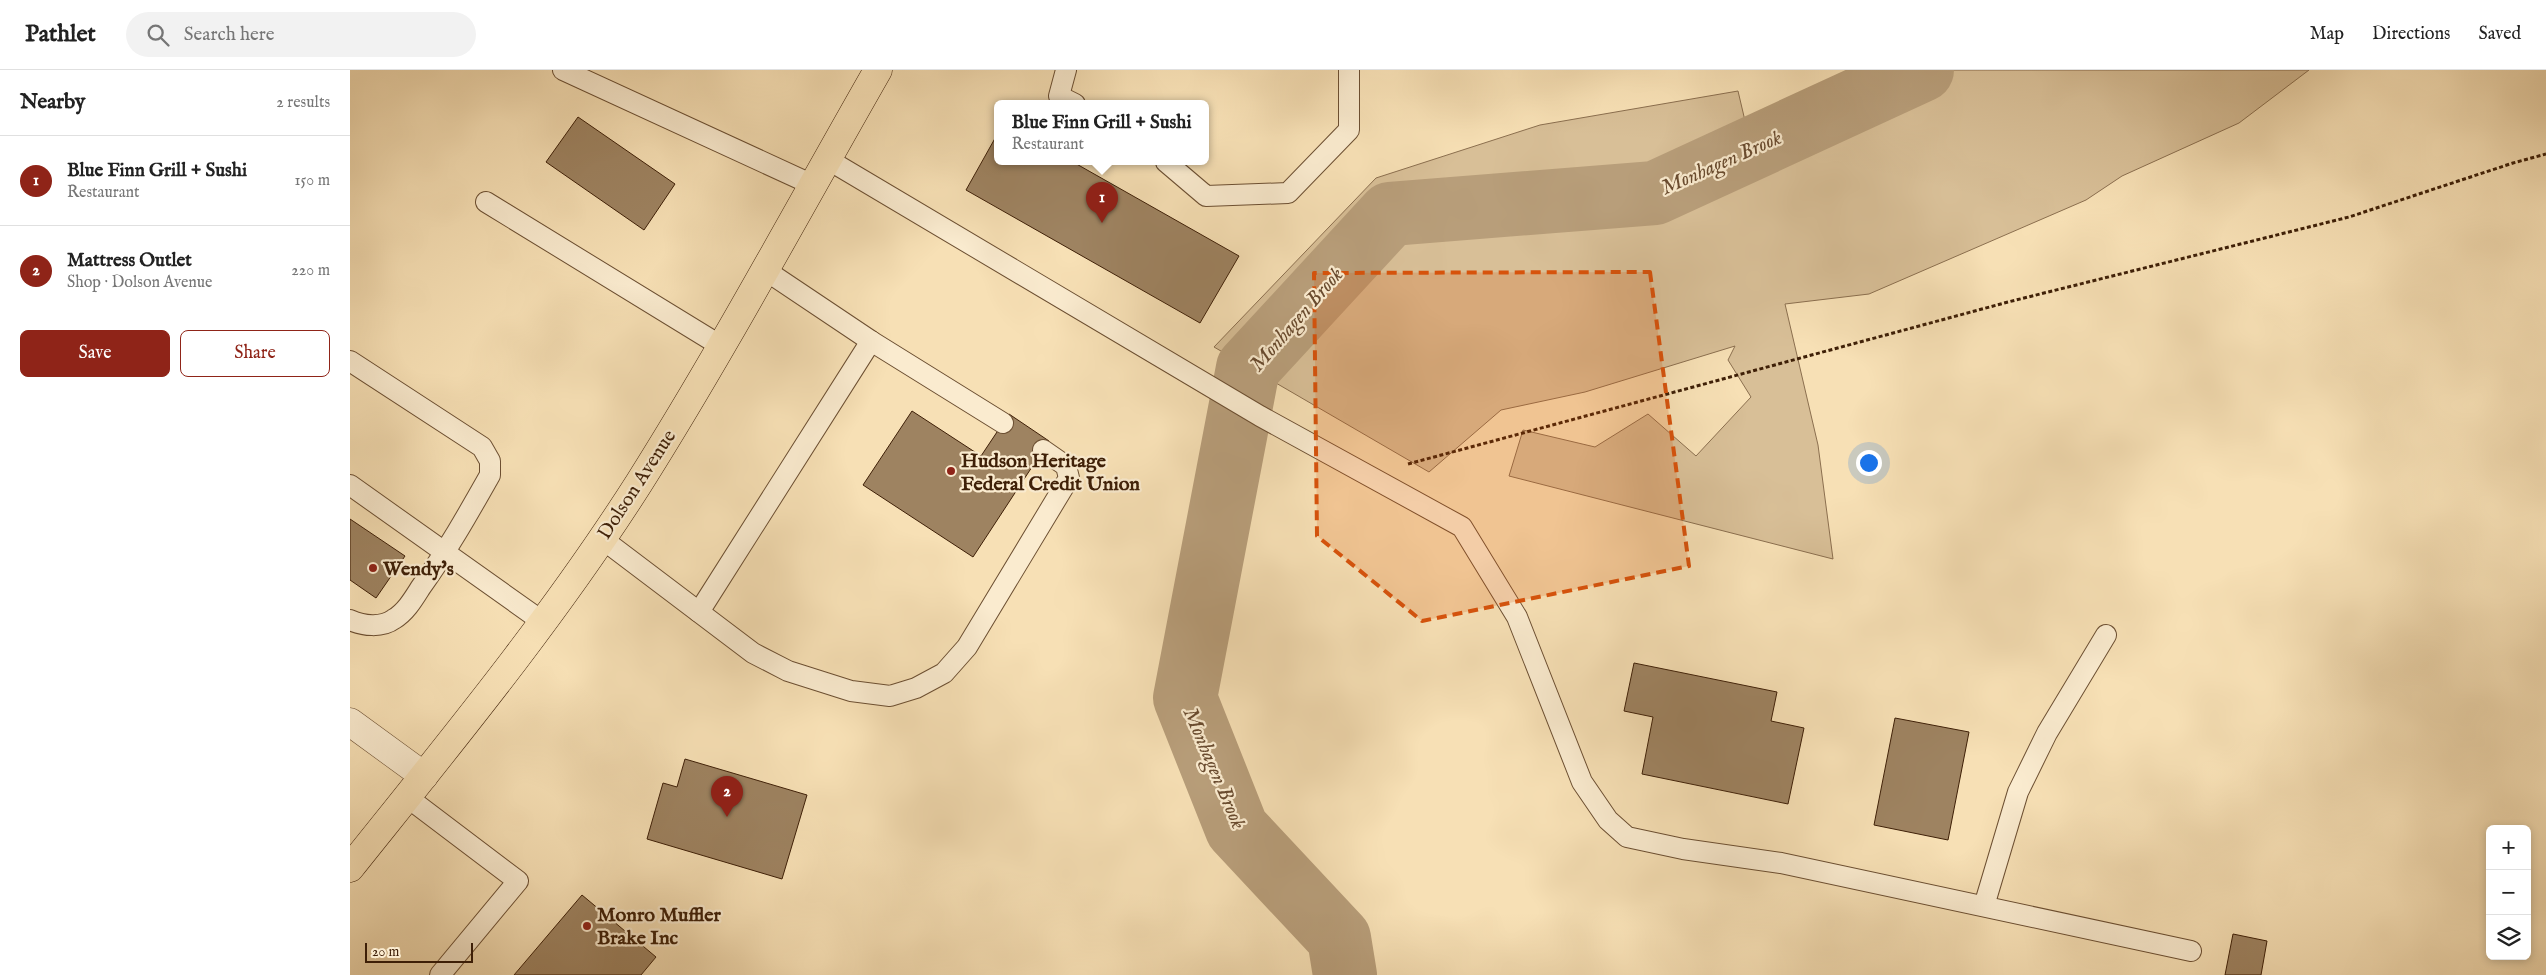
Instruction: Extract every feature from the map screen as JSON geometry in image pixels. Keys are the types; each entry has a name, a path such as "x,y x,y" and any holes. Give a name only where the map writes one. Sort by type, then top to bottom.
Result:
{"main road":[{"name":"Dolson Avenue","path":"350,868 543,622 638,484 722,346 878,70"}],"street":[{"path":"350,722 424,776"}],"lane":[{"path":"563,70 813,185"},
{"path":"1066,70 1059,96 1067,100"},
{"path":"1170,165 1206,196 1288,193 1349,130 1349,70"},
{"path":"827,159 1260,416 1462,527 1517,616 1582,782 1608,820 1627,837 1683,849 1781,863 2191,951"},
{"path":"486,202 722,346"},
{"path":"765,270 871,341 1003,423"},
{"path":"699,612 871,341"},
{"path":"350,361 482,447 490,461 490,475 446,552 406,608 394,620 362,626 350,620"},
{"path":"601,538 753,653 788,671 851,691 890,696 916,688 944,673 967,647 1069,478 1066,466 1043,450"},
{"path":"350,485 543,622"},
{"path":"1984,906 2018,792 2046,733 2106,635"},
{"path":"406,797 518,881 440,975"}],"path":[{"path":"1368,475 2008,302 2349,217 2546,154"}],"highlighted area":[{"path":"1650,272 1689,566 1422,621 1317,536 1314,273"}],"shaded area":[{"path":"1920,70 2309,70 2239,123 2122,176 2086,200 1869,294 1785,304 1818,445 1833,559 1509,476 1523,430 1595,447 1648,414 1696,456 1751,397 1728,360 1735,346 1585,392 1501,410 1429,472 1214,347 1376,178 1540,125 1738,91 1754,159 1821,137"}],"building":[{"path":"578,117 675,184 644,230 546,162"},
{"path":"994,140 994,165 1078,165 1239,256 1200,323 966,190"},
{"name":"Hudson Heritage Federal Credit Union","path":"912,411 981,456 1009,414 1049,441 973,557 863,485"},
{"name":"Wendy's","path":"350,519 405,556 376,598 350,580"},
{"path":"1634,663 1777,692 1771,721 1804,728 1788,804 1642,774 1653,717 1624,711"},
{"path":"1895,718 1969,732 1948,840 1874,825"},
{"path":"685,759 807,795 782,879 647,839 663,783 677,787"},
{"name":"Monro Muffler Brake Inc","path":"582,895 656,957 641,975 514,975"},
{"path":"2233,934 2267,941 2261,975 2225,975"}],"waterway":[{"name":"Monhagen Brook","path":"1345,975 1339,938 1237,829 1185,698 1248,368 1390,214 1655,193 1922,70"}],"place":[{"name":"Blue Finn Grill + Sushi","path":"1102,223"},
{"name":"Hudson Heritage Federal Credit Union","path":"951,471"},
{"name":"Wendy's","path":"373,568"},
{"name":"Mattress Outlet","path":"727,817"},
{"name":"Monro Muffler Brake Inc","path":"587,926"}]}
